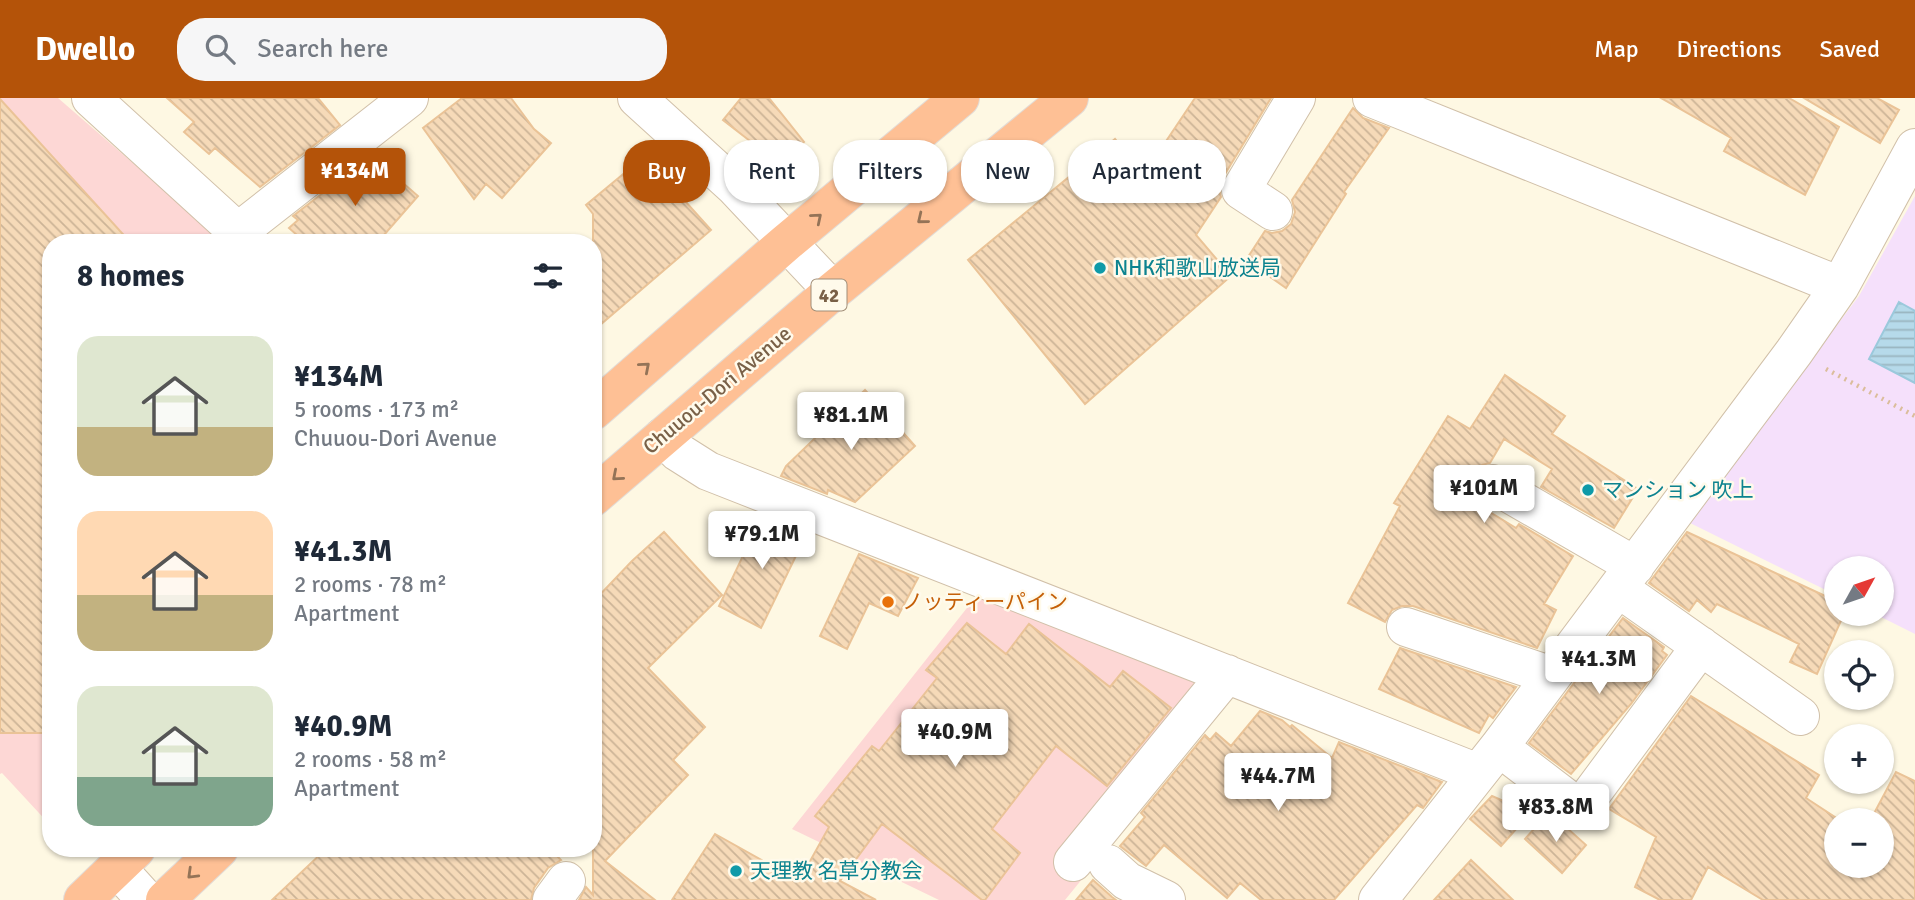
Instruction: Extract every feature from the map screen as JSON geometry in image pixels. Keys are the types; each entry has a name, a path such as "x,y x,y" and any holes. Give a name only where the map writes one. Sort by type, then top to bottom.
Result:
{"highway":[{"path":"602,403 960,98"},
{"name":"Chuuou-Dori Avenue","path":"602,489 833,291 1069,98"},
{"path":"165,900 211,857"},
{"path":"83,900 126,858"}],"street":[{"path":"91,98 240,234"},
{"path":"249,234 409,98"},
{"path":"637,98 735,187 833,291"},
{"path":"1273,211 1241,190 1296,98"},
{"path":"1372,98 1840,286"},
{"path":"1378,900 1489,760 1794,352 1840,286 1915,148"},
{"path":"663,436 678,452 708,471 1227,674 1489,760 1580,809 1700,646"},
{"path":"1493,484 1626,577 1700,646 1800,716"},
{"path":"1406,627 1552,676"},
{"path":"1166,900 1091,863 1227,674"},
{"path":"126,858 146,900"}],"path":[{"path":"1794,352 1915,416"}],"shaded area":[{"path":"0,98 58,98 215,234 42,234 42,816 2,773 0,774"},
{"path":"1915,196 1915,634 1894,624 1894,556 1824,556 1824,589 1688,522 1859,296"},
{"path":"978,594 1232,695 1065,900 939,900 792,829"}],"water":[{"path":"1899,302 1915,311 1915,383 1869,359"}],"building":[{"path":"167,98 318,98 340,125 260,187 215,148 209,154 184,132 194,122"},
{"path":"462,98 511,98 534,129 551,143 502,198 486,184 474,199 423,128"},
{"path":"741,98 769,98 802,140 749,140 723,120"},
{"name":"NHK和歌山放送局","path":"1195,98 1271,98 1226,172 1226,140 1167,140"},
{"path":"1661,98 1789,98 1839,127 1805,195 1724,151 1731,138"},
{"path":"1804,98 1877,98 1899,110 1880,143"},
{"path":"0,99 123,234 42,234 42,733 0,733"},
{"path":"1353,108 1363,118 1389,128 1344,192 1346,194 1286,288 1246,260 1265,231 1282,231 1291,224 1295,212 1292,200"},
{"path":"373,157 418,196 385,234 296,234 289,228 298,220 293,216 367,159 369,161"},
{"path":"623,174 623,203 687,203 711,230 602,323 602,234 593,234 593,214 586,205"},
{"name":"NHK和歌山放送局","path":"1068,178 1068,203 1217,203 1196,235 1231,276 1085,404 968,260 1037,203 1054,203 1054,189"},
{"path":"1505,375 1565,416 1552,434 1638,489 1614,528 1541,487 1552,469 1504,439 1490,463 1482,465 1474,473 1470,500 1516,528 1519,524 1573,556 1544,604 1556,610 1537,648 1413,606 1392,610 1385,622 1348,603 1400,506 1394,503 1448,416 1470,429"},
{"path":"865,390 915,446 855,502 828,490 827,494 781,476 786,466"},
{"path":"762,516 807,533 761,628 719,606"},
{"path":"664,532 722,595 648,668 705,727 673,760 688,775 605,861 655,900 579,900 586,887 593,895 593,857 602,857 602,593"},
{"path":"1687,532 1824,595 1824,626 1839,626 1832,640 1824,640 1824,658 1817,674 1790,662 1799,644 1717,604 1711,612 1697,600 1689,611 1649,583"},
{"path":"859,554 918,578 898,616 869,603 847,649 820,636"},
{"path":"1623,618 1664,647 1662,651 1667,655 1631,704 1571,774 1529,743"},
{"path":"967,623 1006,654 1029,624 1110,687 1123,671 1171,708 1107,786 1056,746 992,829 1020,853 985,900 882,824 840,881 876,900 672,900 715,834 799,881 829,827 815,816 872,746 879,751 937,678 926,670"},
{"path":"1400,648 1516,687 1493,718 1489,715 1479,733 1379,689"},
{"path":"1691,696 1819,775 1806,798 1824,810 1824,878 1894,878 1894,808 1877,808 1884,794 1894,794 1896,772 1915,781 1915,900 1763,900 1708,867 1691,900 1660,900 1635,887 1656,837 1609,809"},
{"path":"1260,711 1282,720 1290,727 1292,725 1332,758 1339,742 1442,782 1423,808 1417,805 1334,900 1261,900 1240,883 1227,898 1164,845 1146,866 1120,846 1145,817 1141,813 1205,735 1210,740 1216,733 1231,746"},
{"path":"1492,796 1506,802 1525,819 1501,846 1470,819"},
{"path":"1544,818 1566,827 1586,845 1562,873 1525,839"},
{"path":"318,857 558,857 561,860 548,868 534,888 531,900 272,900"},
{"path":"1471,860 1513,900 1434,900"},
{"path":"1093,880 1112,897 1116,900 1076,900"}],"place":[{"name":"NHK和歌山放送局","path":"1100,268"},
{"name":"マンション 吹上","path":"1588,490"},
{"name":"ノッティーパイン","path":"888,602"},
{"name":"天理教 名草分教会","path":"736,871"}]}
